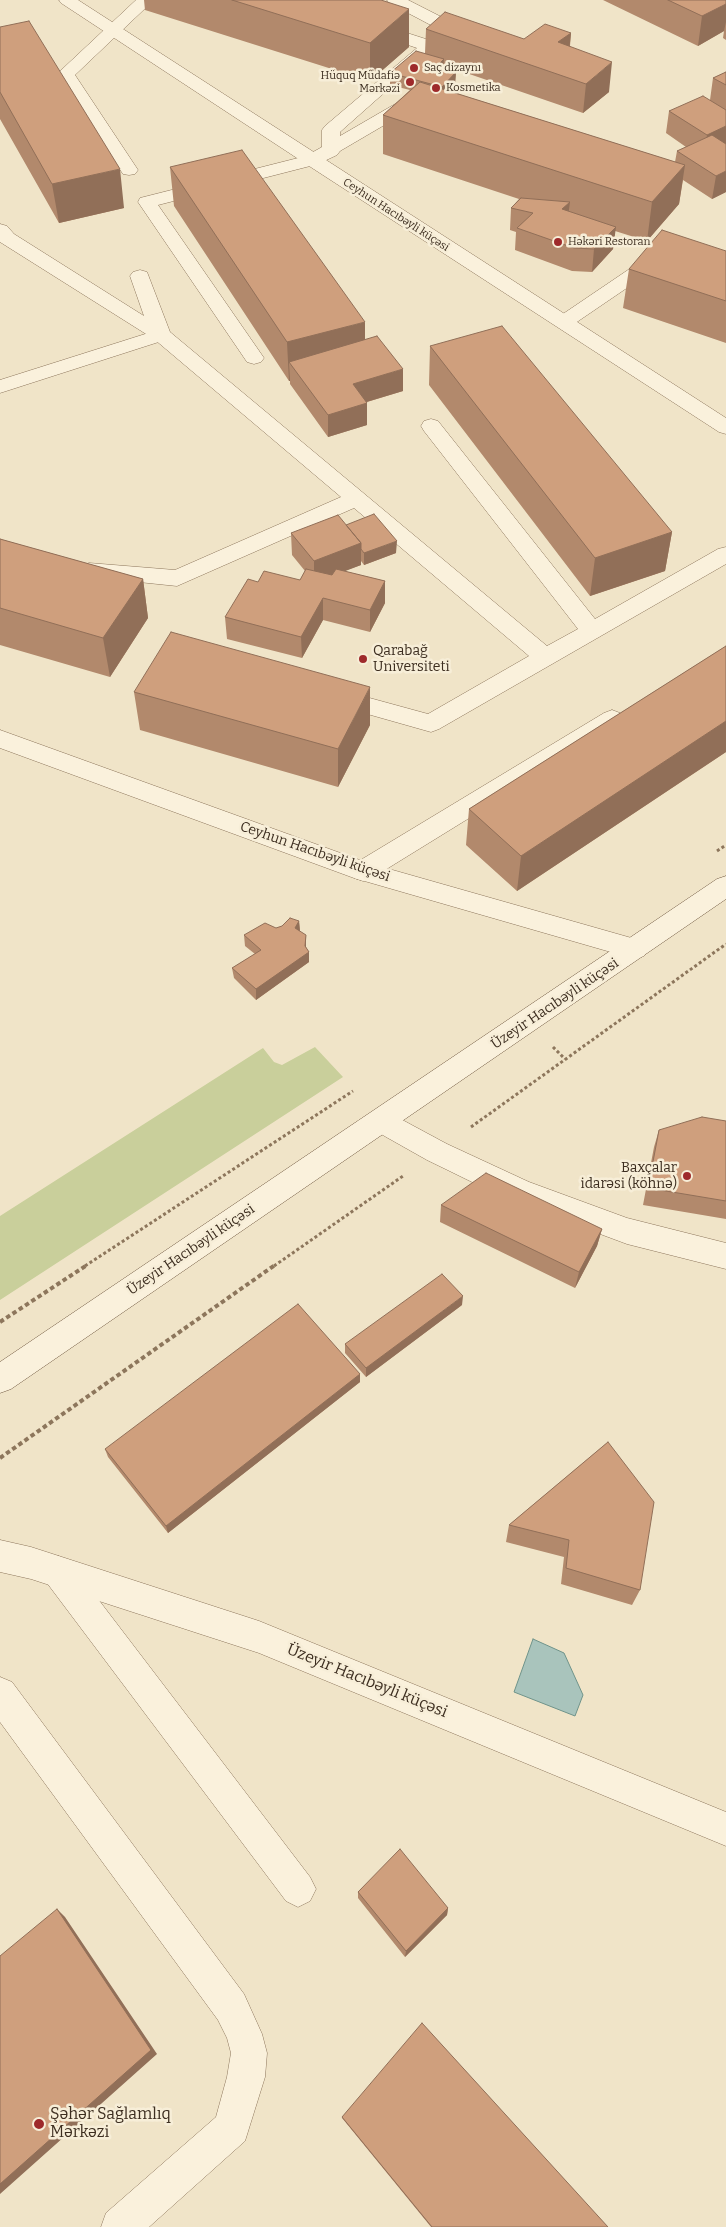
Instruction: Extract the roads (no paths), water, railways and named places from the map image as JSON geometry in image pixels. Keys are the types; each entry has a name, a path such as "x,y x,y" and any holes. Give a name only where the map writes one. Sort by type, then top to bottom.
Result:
{"street":[{"name":"Ceyhun Hacıbəyli küçəsi","path":"67,0 726,427"},
{"path":"129,170 66,74 146,0"},
{"path":"395,0 487,47"},
{"path":"330,150 331,130 429,46 355,21"},
{"path":"254,358 147,202 312,160 408,104 436,113"},
{"path":"0,230 7,238 160,334 545,657"},
{"path":"564,322 663,255 726,276"},
{"path":"140,276 160,334"},
{"path":"0,387 160,334"},
{"path":"431,426 592,631"},
{"path":"69,570 177,578 355,499"},
{"path":"310,690 430,723 726,554"},
{"path":"363,871 633,706"},
{"name":"Ceyhun Hacıbəyli küçəsi","path":"0,739 363,871 635,950"},
{"name":"Üzeyir Hacıbəyli küçəsi","path":"0,1379 635,950 726,886"},
{"path":"382,1121 437,1152 519,1191 627,1231 726,1256"},
{"name":"Üzeyir Hacıbəyli küçəsi","path":"0,1556 58,1572 259,1637 726,1829"},
{"path":"58,1572 298,1889"},
{"path":"0,1694 231,2007 244,2034 249,2053 246,2077 232,2128 120,2227"}],"water":[{"path":"533,1639 564,1653 583,1695 575,1716 514,1692"}],"place":[{"name":"Saç dizaynı","path":"414,68"},
{"name":"Hüquq Müdafiə Mərkəzi","path":"410,82"},
{"name":"Kosmetika","path":"436,88"},
{"name":"Həkəri Restoran","path":"558,242"},
{"name":"Qarabağ Universiteti","path":"363,659"},
{"name":"Baxçalar idarəsi (köhnə)","path":"687,1176"},
{"name":"Şəhər Sağlamlıq Mərkəzi","path":"39,2124"}]}
